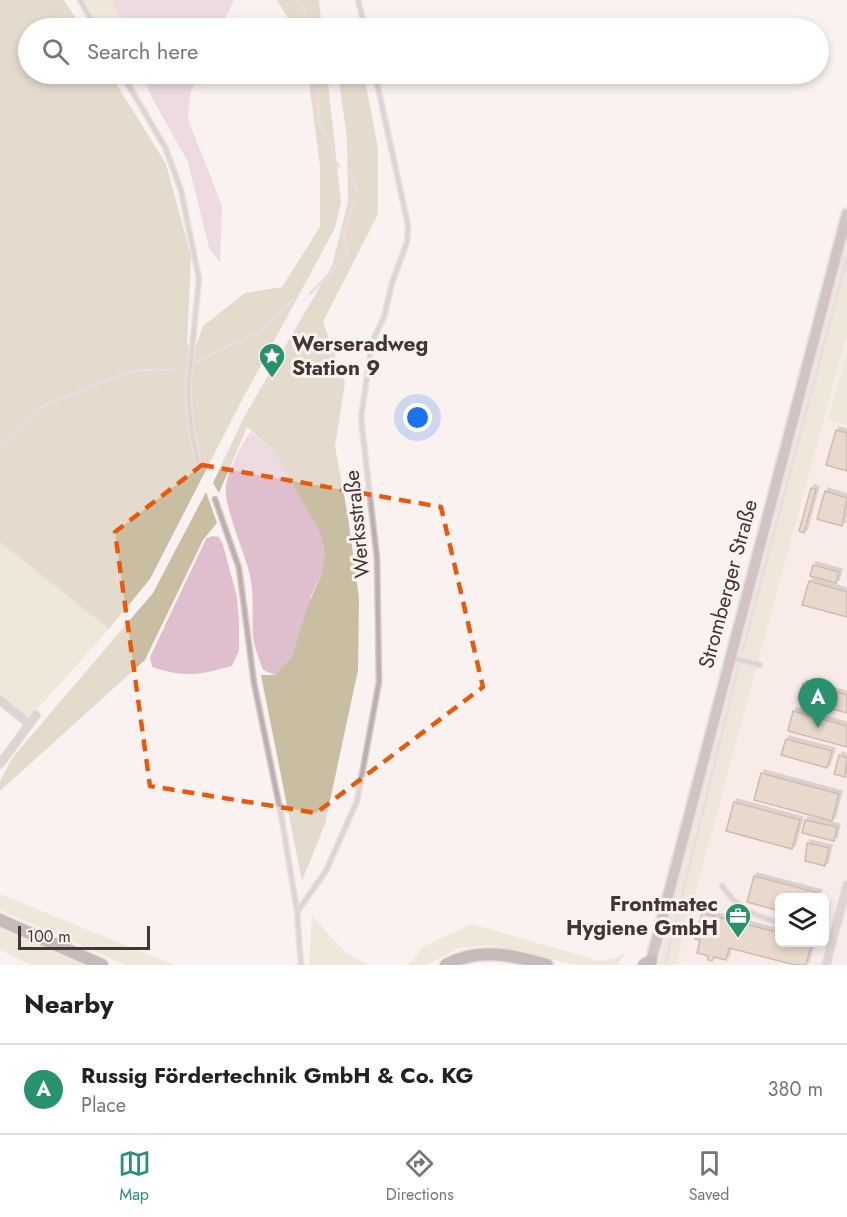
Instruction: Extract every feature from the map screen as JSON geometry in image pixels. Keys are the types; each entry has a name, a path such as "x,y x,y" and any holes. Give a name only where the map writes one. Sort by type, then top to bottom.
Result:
{"main road":[{"name":"Stromberger Straße","path":"649,964 847,214"},
{"path":"0,920 102,965"},
{"path":"446,965 466,956 487,953 508,955 547,965"}],"street":[{"path":"0,700 29,724"},
{"path":"0,764 36,716"},
{"path":"826,965 833,938 844,913 847,885"}],"lane":[{"path":"80,0 90,18"},
{"path":"358,0 362,18"},
{"path":"128,84 165,147 181,190 199,279 188,389 191,428 199,468"},
{"name":"Werksstraße","path":"297,912 326,871 357,801 379,682 378,558 361,418 372,342 384,316 392,283 407,242 408,225 377,84"},
{"path":"215,499 238,568 254,682 281,814 297,912 302,965"},
{"path":"729,657 760,665"},
{"path":"722,886 733,902 749,914 775,921"},
{"path":"829,936 833,938"}],"highlighted area":[{"path":"202,465 441,507 483,687 316,813 150,786 115,532"}],"shaded area":[{"path":"0,0 64,0 76,18 18,18 18,84 116,84 166,164 191,256 187,345 196,346 203,326 245,293 282,287 320,227 320,166 309,84 328,84 341,202 335,228 241,402 150,579 109,629 0,542"},
{"path":"84,0 112,0 120,18 95,18"},
{"path":"112,0 234,0 226,18 120,18"},
{"path":"277,0 319,0 321,18 288,18"},
{"path":"146,84 194,84 191,91 188,119 222,206 220,262 209,248 188,162"},
{"path":"339,84 366,84 378,149 378,214 323,322 345,383 335,446 359,598 358,670 325,824 302,881 261,675 275,675 322,574 274,451 247,427 219,493 213,483 244,417 332,266 348,202 347,138"},
{"path":"847,237 847,334 676,965 658,965 697,803"},
{"path":"847,334 847,965 676,965"},
{"path":"847,352 847,425 828,420"},
{"path":"251,432 274,451 320,532 325,553 322,574 311,596 292,657 275,675 263,670 256,648 253,635 250,575 226,494 227,480 232,465"},
{"path":"206,492 217,523 203,540 145,660 0,791 0,781 13,757 153,593"},
{"path":"212,536 219,537 223,545 237,597 239,651 232,666 210,672 184,674 152,667 150,657 206,539"},
{"path":"0,542 109,629 23,725 0,707"},
{"path":"0,894 174,965 126,965 0,910"},
{"path":"312,916 346,953 368,965 309,965"},
{"path":"472,924 600,961 615,958 626,952 617,965 577,965 490,945 459,948 427,965 408,965 424,946"},
{"path":"0,929 83,965 32,965 0,950"}],"building":[{"path":"836,430 847,433 847,471 826,465"},
{"path":"811,488 816,489 804,533 799,531"},
{"path":"825,491 847,498 842,526 817,519"},
{"path":"813,565 839,572 836,583 810,576"},
{"path":"809,581 847,592 847,617 802,605"},
{"path":"803,683 847,695 847,713 798,699"},
{"path":"793,711 847,726 847,747 788,731"},
{"path":"786,739 832,751 827,768 781,755"},
{"path":"839,755 847,758 845,777 834,774"},
{"path":"761,773 839,794 832,821 754,800"},
{"path":"734,802 800,820 792,849 726,831"},
{"path":"805,820 837,827 834,841 802,833"},
{"path":"807,843 829,848 825,866 805,861"},
{"path":"754,876 819,893 775,893 775,910 747,902"},
{"name":"Frontmatec Hygiene GmbH","path":"702,913 775,932 775,947 811,947 806,965 795,965 729,948 726,960 714,957 712,961 708,960 708,956 697,953 700,940 695,939"}],"waterway":[{"path":"297,0 304,8 306,18"},
{"path":"317,84 319,124 332,145 335,161 339,166"},
{"path":"352,174 357,191"},
{"path":"310,294 347,255 344,231 355,200"},
{"path":"742,653 847,258"},
{"path":"196,362 261,331 293,300"},
{"path":"0,450 45,405 131,371 176,369"},
{"path":"665,965 739,664"}],"place":[{"name":"Werseradweg Station 9","path":"272,379"},
{"name":"Russig Fördertechnik GmbH & Co. KG","path":"818,728"},
{"name":"Frontmatec Hygiene GmbH","path":"738,939"}]}
